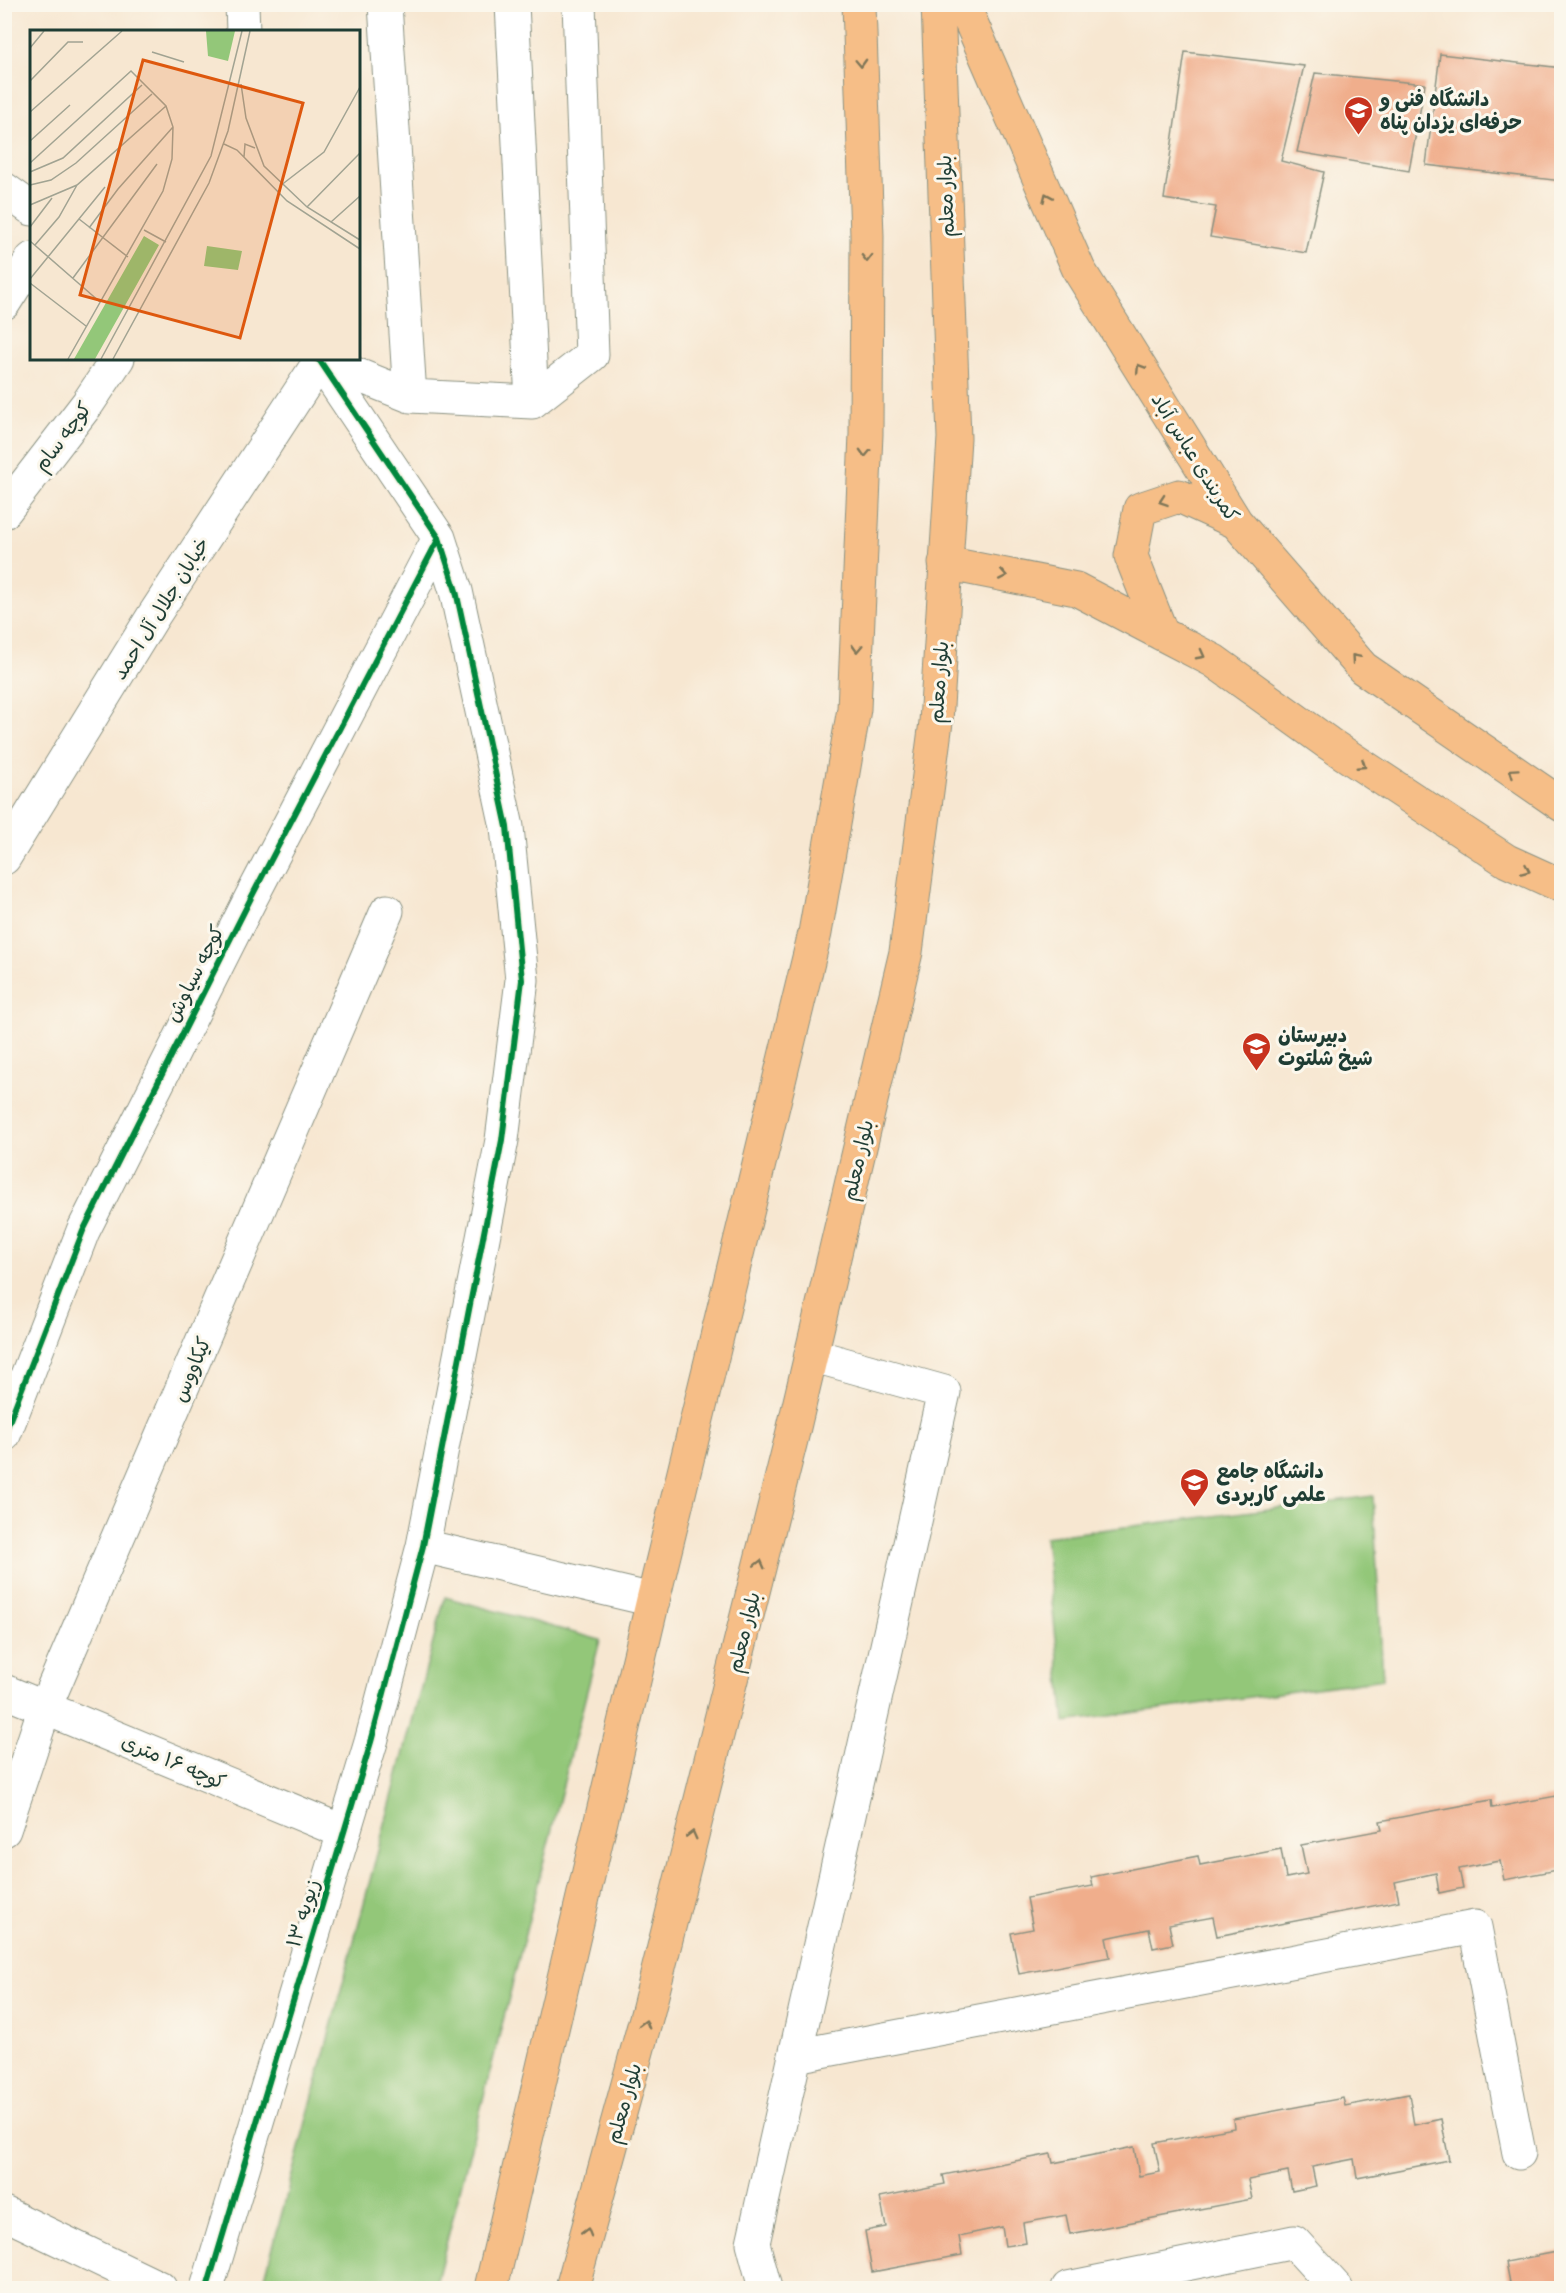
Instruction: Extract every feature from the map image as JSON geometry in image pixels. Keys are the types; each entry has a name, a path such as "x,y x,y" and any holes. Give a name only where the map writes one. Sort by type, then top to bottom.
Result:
{"main road":[{"path":"491,2289 653,1600 815,933 854,709 866,422 867,236 859,4"},
{"name":"بلوار معلم","path":"572,2289 648,2011 811,1355 906,952 936,722 954,438 938,4"},
{"name":"کمربندی عباس آباد","path":"963,4 1079,270 1236,522 1363,668 1562,805"},
{"path":"1162,634 1131,556 1140,509 1179,495 1236,522"},
{"path":"945,563 1076,589 1214,661 1328,743 1507,861 1562,886"}],"street":[{"path":"242,4 243,30"},
{"path":"385,4 410,396"},
{"path":"512,4 532,402"},
{"path":"318,360 410,396 532,402 592,355 579,4"},
{"path":"4,189 30,208"},
{"path":"4,303 30,262"},
{"name":"کوچه سام","path":"4,512 88,403 117,360"},
{"name":"زیویه ۱۳","path":"207,2289 344,1832 423,1546 502,1140 522,980 507,828 456,591 439,538 318,360"},
{"name":"خیابان جلال آل احمد","path":"4,858 154,615 318,360"},
{"name":"کوچه سیاوش","path":"4,1435 83,1231 251,897 439,538"},
{"name":"کیکاووس","path":"4,1830 45,1707 387,911"},
{"path":"765,2289 753,2243 944,1392 811,1355"},
{"path":"423,1546 653,1600"},
{"name":"کوچه ۱۶ متری","path":"4,1691 344,1832"},
{"path":"795,2056 1475,1927 1519,2153"},
{"path":"4,2213 160,2289"},
{"path":"1068,2289 1294,2242 1336,2289"}],"green space":[{"path":"1373,1496 1383,1679 1065,1722 1045,1537"},
{"path":"445,1597 600,1640 435,2288 262,2288"}],"building":[{"path":"1185,52 1304,66 1281,161 1324,172 1306,253 1210,237 1216,207 1164,199"},
{"path":"1440,54 1562,68 1562,181 1426,165"},
{"path":"1315,73 1425,84 1409,171 1297,152"},
{"path":"1556,1796 1562,1825 1562,1869 1504,1880 1500,1861 1459,1869 1463,1888 1439,1893 1436,1873 1395,1882 1399,1901 1217,1936 1213,1917 1169,1925 1173,1944 1153,1948 1149,1929 1106,1938 1110,1957 1019,1974 1011,1933 1033,1929 1027,1898 1093,1886 1091,1877 1198,1856 1200,1865 1281,1849 1286,1878 1307,1874 1301,1845 1382,1830 1380,1821 1491,1800 1492,1808"},
{"path":"1409,2094 1414,2125 1441,2119 1449,2160 1357,2178 1354,2159 1312,2167 1316,2186 1292,2191 1288,2172 1248,2180 1252,2199 1070,2234 1066,2215 1023,2223 1026,2243 1005,2246 1002,2227 959,2236 962,2255 872,2272 865,2231 886,2227 880,2197 945,2184 943,2175 1051,2154 1053,2163 1134,2147 1139,2176 1160,2172 1154,2143 1234,2128 1233,2119 1343,2098 1345,2106"},
{"path":"1562,2251 1562,2288 1511,2288 1506,2262"}],"cycle path":[{"path":"207,2288 371,1742 423,1546 502,1140 522,980 507,827 456,591 439,538 319,360"},
{"path":"4,1435 83,1231 251,898 439,538"}],"place":[{"name":"دانشگاه فنی و حرفه‌ای یزدان پناه","path":"1359,136"},
{"name":"دبیرستان شیخ شلتوت","path":"1257,1072"},
{"name":"دانشگاه جامع علمی کاربردی","path":"1195,1508"}]}
